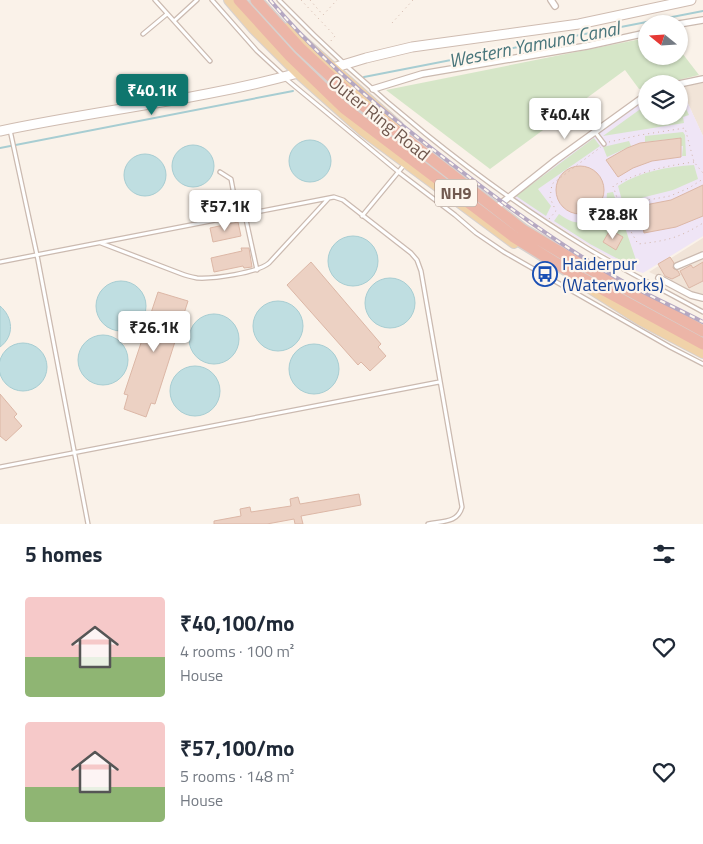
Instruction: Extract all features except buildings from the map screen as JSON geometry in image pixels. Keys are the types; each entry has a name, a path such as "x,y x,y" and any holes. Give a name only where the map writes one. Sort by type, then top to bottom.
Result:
{"highway":[{"name":"Outer Ring Road","path":"239,0 290,56 344,108 514,237 567,270 703,344"},
{"name":"Outer Ring Road","path":"256,0 300,48 356,100 523,230 703,331"}],"main road":[{"name":"Outer Ring Road","path":"229,0 254,29 298,73 363,131 510,241 640,320 703,353"},
{"name":"Outer Ring Road","path":"261,0 291,31 393,122 498,206 541,236 585,263 703,327"}],"street":[{"path":"551,0 555,6"},
{"path":"333,68 412,47 579,24 691,0"},
{"path":"688,22 703,20"},
{"path":"373,89 422,74 587,46 638,35"},
{"path":"5,130 162,102 298,73"},
{"path":"688,82 703,79"},
{"path":"498,206 638,101"},
{"path":"677,266 703,256"},
{"path":"659,278 691,295 703,298"}],"lane":[{"path":"155,0 210,61"},
{"path":"174,21 197,0"},
{"path":"212,0 257,51 284,77 398,172 476,233 504,252 703,364"},
{"path":"279,0 373,89 432,138 510,197 587,248 703,312"},
{"path":"143,34 168,14"},
{"path":"5,130 11,141 14,153 36,255 88,524"},
{"path":"594,132 604,144"},
{"path":"362,216 406,163"},
{"path":"220,172 232,179 238,216"},
{"path":"101,242 195,278 257,270 269,263 329,198"},
{"path":"1,262 329,198 339,198 418,260 462,507 460,514 456,518 428,524"},
{"path":"245,215 257,270"},
{"path":"0,467 439,382"}],"path":[{"path":"301,0 335,36 326,46"},
{"path":"310,0 323,15 337,0"},
{"path":"392,23 414,0"},
{"path":"547,222 556,211 550,198 552,184 604,144 640,135 685,128 694,162 703,173"},
{"path":"694,162 662,166 643,172 613,186 625,221 638,244 664,242 684,235 703,223"},
{"path":"613,231 617,223 634,218 637,202 670,196 689,188 703,179"}],"shaded area":[{"path":"703,83 703,136 688,103 688,85"},
{"path":"688,103 703,136 703,236 643,273 630,269 512,197 638,104 638,125 688,125"},
{"path":"703,238 703,297 649,272"}],"green space":[{"path":"638,40 638,65 688,65 688,61 699,75 688,78 688,75 638,75 638,88 625,70 490,169 386,90"},
{"path":"638,111 638,125 672,125 603,136"},
{"path":"683,132 685,135 686,156 682,156 683,146 679,146 679,138 645,142 645,136"},
{"path":"594,138 600,146 538,189 551,206 546,216 516,196"},
{"path":"629,141 631,146 607,157 603,147"},
{"path":"694,165 698,179 673,190 637,199 634,211 626,215 618,186 654,171"},
{"path":"613,192 637,263 633,267 590,244 554,221 559,214 566,219 578,223 589,220 606,207 607,193"}],"water":[{"path":"310,140 325,146 331,161 325,176 310,182 295,176 289,161 295,146"},
{"path":"193,145 208,151 214,166 208,181 193,187 178,181 172,166 178,151"},
{"path":"145,154 160,160 166,175 160,190 145,196 130,190 124,175 130,160"},
{"path":"353,236 362,238 373,247 378,261 376,270 367,281 353,286 344,284 333,275 328,261 330,252 339,241"},
{"path":"390,278 399,280 410,289 415,303 413,312 404,323 390,328 381,326 370,317 365,303 367,294 376,283"},
{"path":"121,281 130,283 141,292 146,306 144,315 135,326 121,331 112,329 101,320 96,306 98,297 107,286"},
{"path":"278,301 287,303 298,312 303,326 301,335 292,346 278,351 269,349 258,340 253,326 255,317 264,306"},
{"path":"0,306 10,321 10,332 5,343 0,347"},
{"path":"214,314 223,316 234,325 239,339 237,348 228,359 214,364 205,362 194,353 189,339 191,330 200,319"},
{"path":"103,335 112,337 123,346 128,360 126,369 117,380 103,385 94,383 83,374 78,360 80,351 89,340"},
{"path":"18,343 28,343 37,347 43,353 47,367 43,381 37,387 28,391 18,391 9,387 3,381 -1,372 -1,362 3,353 9,347"},
{"path":"314,344 323,346 334,355 339,369 337,378 328,389 314,394 305,392 294,383 289,369 291,360 300,349"},
{"path":"195,366 204,368 215,377 220,391 218,400 209,411 195,416 186,414 175,405 170,391 172,382 181,371"}],"waterway":[{"name":"Western Yamuna Canal","path":"364,77 703,11"},
{"name":"Western Yamuna Canal","path":"0,148 293,91"}],"railway":[{"path":"270,0 305,39 364,94 405,128 497,198 596,266 703,322"}],"place":[{"name":"Haiderpur (Waterworks)","path":"545,274"}]}
